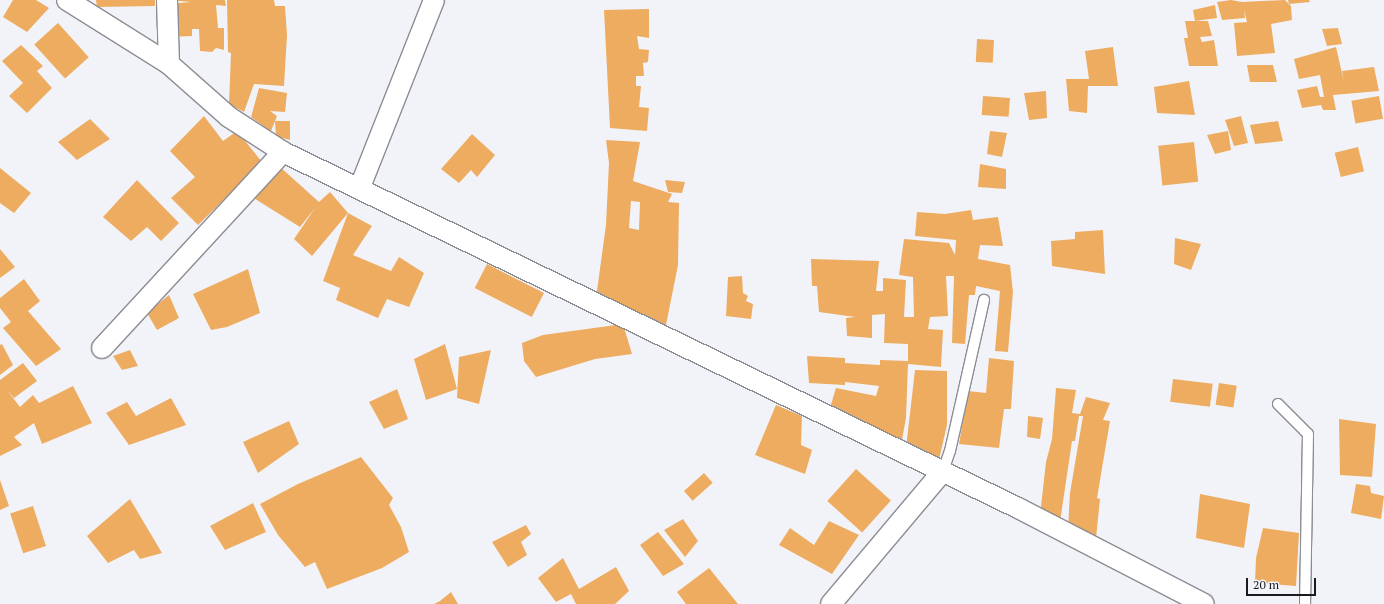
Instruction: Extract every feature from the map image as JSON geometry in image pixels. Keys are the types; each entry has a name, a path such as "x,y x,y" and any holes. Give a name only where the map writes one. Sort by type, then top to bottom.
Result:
{"street":[{"path":"67,0 90,8 170,64 229,117 283,152 360,187 943,471 1204,604"},
{"path":"167,0 170,64"},
{"path":"360,187 434,0"},
{"path":"102,348 283,152"},
{"path":"831,604 943,471"}],"lane":[{"path":"943,471 950,451 984,300"},
{"path":"1278,404 1308,434 1305,604"}],"building":[{"path":"13,0 36,0 49,8 27,32 3,17"},
{"path":"96,0 155,0 155,6 97,7"},
{"path":"168,0 225,0 226,6 216,5 218,28 224,28 224,50 216,48 212,52 200,51 199,29 192,29 192,36 169,37 168,4 191,2"},
{"path":"227,0 274,0 275,6 285,6 287,35 284,86 254,84 244,112 229,104 231,53 228,52"},
{"path":"1231,0 1242,2 1285,0 1291,6 1292,20 1271,24 1275,53 1237,56 1234,23 1247,22 1244,10 1245,18 1222,20 1217,2"},
{"path":"1288,0 1309,0 1310,2 1289,4"},
{"path":"1215,5 1217,18 1195,21 1193,10"},
{"path":"649,9 649,38 637,36 639,49 649,50 648,62 643,63 644,76 636,76 636,86 641,86 639,107 649,108 647,131 610,128 604,10"},
{"path":"1185,21 1208,21 1212,36 1200,37 1202,42 1214,40 1218,66 1189,66 1184,38 1188,38"},
{"path":"58,23 89,57 65,79 34,44"},
{"path":"1338,28 1342,44 1327,46 1322,29"},
{"path":"977,39 994,40 993,63 976,62"},
{"path":"21,45 43,66 37,71 52,88 27,113 9,96 23,83 2,61"},
{"path":"1113,47 1118,86 1088,86 1087,113 1069,111 1066,79 1089,79 1085,51"},
{"path":"1336,47 1344,82 1342,71 1374,67 1379,91 1333,95 1336,110 1323,110 1321,105 1302,108 1297,90 1317,86 1320,97 1324,97 1320,75 1299,79 1294,59"},
{"path":"1247,65 1273,65 1277,82 1250,82"},
{"path":"1189,81 1195,115 1157,113 1154,87"},
{"path":"259,88 287,93 285,112 270,111 277,116 271,131 251,117"},
{"path":"1046,91 1047,118 1029,120 1024,93"},
{"path":"983,96 1010,98 1009,117 982,115"},
{"path":"1379,96 1383,119 1355,124 1351,101"},
{"path":"204,116 223,141 237,131 262,162 198,225 171,198 195,177 170,151"},
{"path":"1241,116 1248,143 1234,146 1225,120"},
{"path":"90,119 110,139 77,160 58,142"},
{"path":"275,121 290,121 290,140 276,136"},
{"path":"1278,121 1283,141 1255,144 1250,125"},
{"path":"990,131 1007,133 1002,157 987,154"},
{"path":"1228,131 1231,150 1215,154 1207,135"},
{"path":"472,134 495,155 477,177 471,170 459,183 441,169"},
{"path":"606,140 640,142 633,181 672,194 668,202 679,203 678,265 665,330 596,298 606,225 609,163","holes":["631,201 640,202 639,230 629,228"]},
{"path":"1194,142 1198,182 1162,186 1158,146"},
{"path":"1358,147 1364,171 1341,177 1335,153"},
{"path":"980,164 1006,169 1006,189 978,187"},
{"path":"279,166 319,202 330,192 348,213 312,256 294,239 315,208 300,227 252,197"},
{"path":"0,168 31,193 14,213 0,203"},
{"path":"137,180 179,223 161,241 147,227 131,241 103,217"},
{"path":"665,180 685,182 682,193 668,192"},
{"path":"971,210 973,220 998,217 1003,246 980,245 978,259 1010,265 1013,292 1008,352 995,351 1000,291 976,286 975,295 969,295 965,344 952,343 954,276 946,276 948,316 930,317 928,329 943,330 941,367 908,364 906,418 901,445 829,411 836,388 876,396 879,386 845,382 845,385 809,383 807,356 845,358 845,363 880,365 880,360 908,361 908,344 884,343 885,314 872,315 872,338 847,336 846,318 855,317 819,312 817,286 812,286 811,259 879,261 876,291 883,291 883,278 906,280 904,317 914,317 913,277 899,275 904,239 949,243 955,255 956,240 915,236 917,212 945,214"},
{"path":"348,213 372,226 353,255 391,271 399,257 424,273 409,307 387,299 378,318 336,300 340,288 323,281"},
{"path":"1103,230 1105,274 1052,266 1051,241 1075,239 1075,232"},
{"path":"1175,238 1201,244 1191,270 1174,264"},
{"path":"0,249 15,267 0,278"},
{"path":"487,264 544,293 532,317 475,288"},
{"path":"248,269 260,313 227,327 211,330 193,294"},
{"path":"742,276 743,293 748,296 746,301 753,304 751,319 726,316 728,277"},
{"path":"24,279 40,301 28,311 61,349 36,366 3,328 11,322 0,308 0,298"},
{"path":"169,295 179,318 157,330 147,313"},
{"path":"623,324 632,354 595,359 536,377 524,361 522,343 543,335"},
{"path":"2,344 13,365 0,375 0,345"},
{"path":"445,344 457,389 426,400 414,359"},
{"path":"130,350 138,366 122,370 113,356"},
{"path":"491,350 479,404 457,398 459,357"},
{"path":"989,358 1014,361 1011,409 1004,409 999,448 959,444 968,391 986,393"},
{"path":"23,363 37,381 14,398 7,390 20,407 33,395 39,403 73,386 92,423 42,444 34,423 14,437 22,445 0,456 0,380"},
{"path":"915,370 947,371 947,425 938,464 906,448"},
{"path":"1173,379 1213,384 1210,407 1170,402"},
{"path":"1219,383 1237,386 1233,408 1216,405"},
{"path":"1056,388 1076,390 1072,413 1080,414 1086,397 1110,403 1103,420 1110,421 1097,498 1100,499 1096,538 1068,529 1070,493 1083,416 1079,416 1075,441 1072,441 1060,522 1040,515 1046,462 1052,439"},
{"path":"397,389 408,419 384,429 369,402"},
{"path":"171,398 186,425 129,445 106,413 127,402 136,416"},
{"path":"776,405 802,416 801,445 812,450 805,474 755,455"},
{"path":"1028,416 1043,418 1040,439 1027,437"},
{"path":"1339,419 1376,424 1372,477 1340,475"},
{"path":"289,421 299,444 258,473 243,442"},
{"path":"361,457 393,498 389,505 401,527 409,552 382,568 327,589 315,562 305,567 278,535 260,504 298,484"},
{"path":"856,469 891,500 862,532 827,501"},
{"path":"704,473 713,483 693,501 684,491"},
{"path":"0,480 9,506 0,510"},
{"path":"1356,484 1370,486 1371,493 1384,496 1381,519 1351,513"},
{"path":"1200,494 1250,504 1244,548 1196,538"},
{"path":"130,499 162,553 140,559 134,550 108,563 87,536"},
{"path":"253,503 266,532 225,550 210,526"},
{"path":"33,506 46,546 23,553 10,513"},
{"path":"683,519 698,541 685,557 664,530"},
{"path":"829,521 859,535 832,574 779,545 790,528 814,545"},
{"path":"526,525 531,534 521,542 527,555 508,567 492,542"},
{"path":"1263,528 1299,533 1296,586 1255,583 1256,558"},
{"path":"658,532 684,564 663,576 640,545"},
{"path":"563,558 579,589 616,567 629,591 615,604 576,604 571,594 556,602 538,578"},
{"path":"709,568 738,604 686,604 677,592"},
{"path":"451,592 458,604 434,604 440,601"}]}
